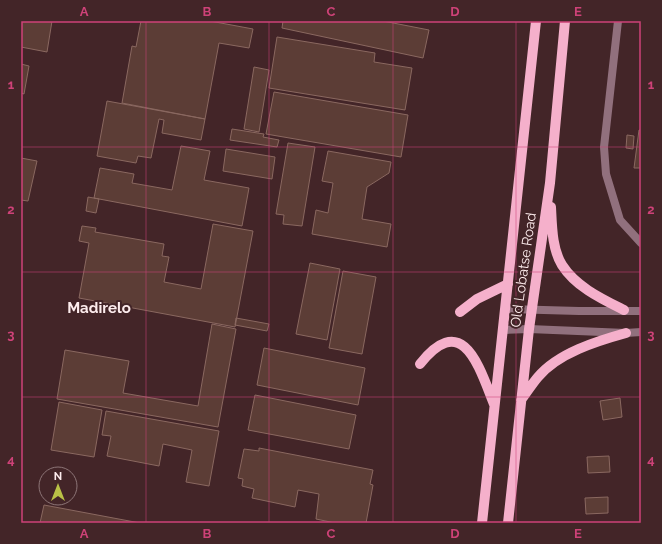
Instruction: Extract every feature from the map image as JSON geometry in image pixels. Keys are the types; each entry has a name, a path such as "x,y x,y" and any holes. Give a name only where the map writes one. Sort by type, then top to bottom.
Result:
{"main road":[{"name":"Old Lobatse Road","path":"482,523 504,330 536,21"},
{"name":"Old Lobatse Road","path":"508,523 529,329 550,183 565,21"},
{"path":"550,183 555,246 562,265 574,279 587,290 624,310"},
{"path":"460,312 477,299 508,284"},
{"path":"521,400 538,376 562,358 596,341 626,333"},
{"path":"420,364 429,352 445,343 456,342 464,346 476,361 495,406"}],"street":[{"path":"618,21 604,147 606,174 620,220 641,243"},
{"path":"505,309 641,311"},
{"path":"504,330 529,329 626,333 641,332"}],"building":[{"path":"21,21 52,21 47,52 21,47"},
{"path":"141,21 210,21 253,29 249,48 219,43 205,119 122,103 132,46 136,47"},
{"path":"283,21 383,21 429,30 423,58 282,28"},
{"path":"277,37 375,53 374,62 412,68 405,110 269,88"},
{"path":"21,64 29,66 24,94 21,93"},
{"path":"254,67 269,70 259,132 244,129"},
{"path":"274,92 408,115 401,157 266,134"},
{"path":"107,101 205,119 201,140 162,133 164,120 159,119 151,158 138,156 136,163 97,156"},
{"path":"232,129 264,134 263,137 279,140 277,147 230,140"},
{"path":"639,130 641,130 641,168 634,168"},
{"path":"627,135 634,136 633,149 626,148"},
{"path":"288,143 315,147 302,226 283,224 284,215 276,214"},
{"path":"181,146 210,151 204,180 249,188 242,226 94,198 100,168 134,174 132,183 172,190"},
{"path":"226,149 275,157 272,179 223,171"},
{"path":"328,151 391,162 389,173 367,187 362,219 391,224 387,247 312,234 316,210 328,213 333,183 322,181"},
{"path":"21,158 37,161 28,201 21,200"},
{"path":"88,197 99,199 96,213 86,211"},
{"path":"213,224 253,231 235,327 79,298 89,243 79,241 82,226 96,228 95,232 164,244 162,256 169,257 164,282 201,289"},
{"path":"310,263 340,269 327,340 296,334"},
{"path":"343,271 376,277 362,354 329,348"},
{"path":"236,318 269,324 267,331 235,325"},
{"path":"212,324 236,329 218,427 57,399 65,350 129,361 123,393 198,406"},
{"path":"264,348 365,368 358,405 257,385"},
{"path":"255,395 356,415 349,449 248,430"},
{"path":"620,398 622,417 603,420 600,401"},
{"path":"59,402 102,410 94,457 51,450"},
{"path":"106,411 219,431 209,486 186,482 192,450 163,444 159,466 107,456 111,436 102,435"},
{"path":"259,448 373,470 370,484 373,485 366,523 335,523 316,519 319,494 298,490 295,507 252,498 254,489 242,486 243,479 238,478 244,449 259,451"},
{"path":"609,456 610,472 588,473 587,457"},
{"path":"608,497 608,513 586,514 585,498"},
{"path":"44,506 49,506 140,523 40,523"}],"district":[{"name":"Madirelo","path":"99,308"}]}
